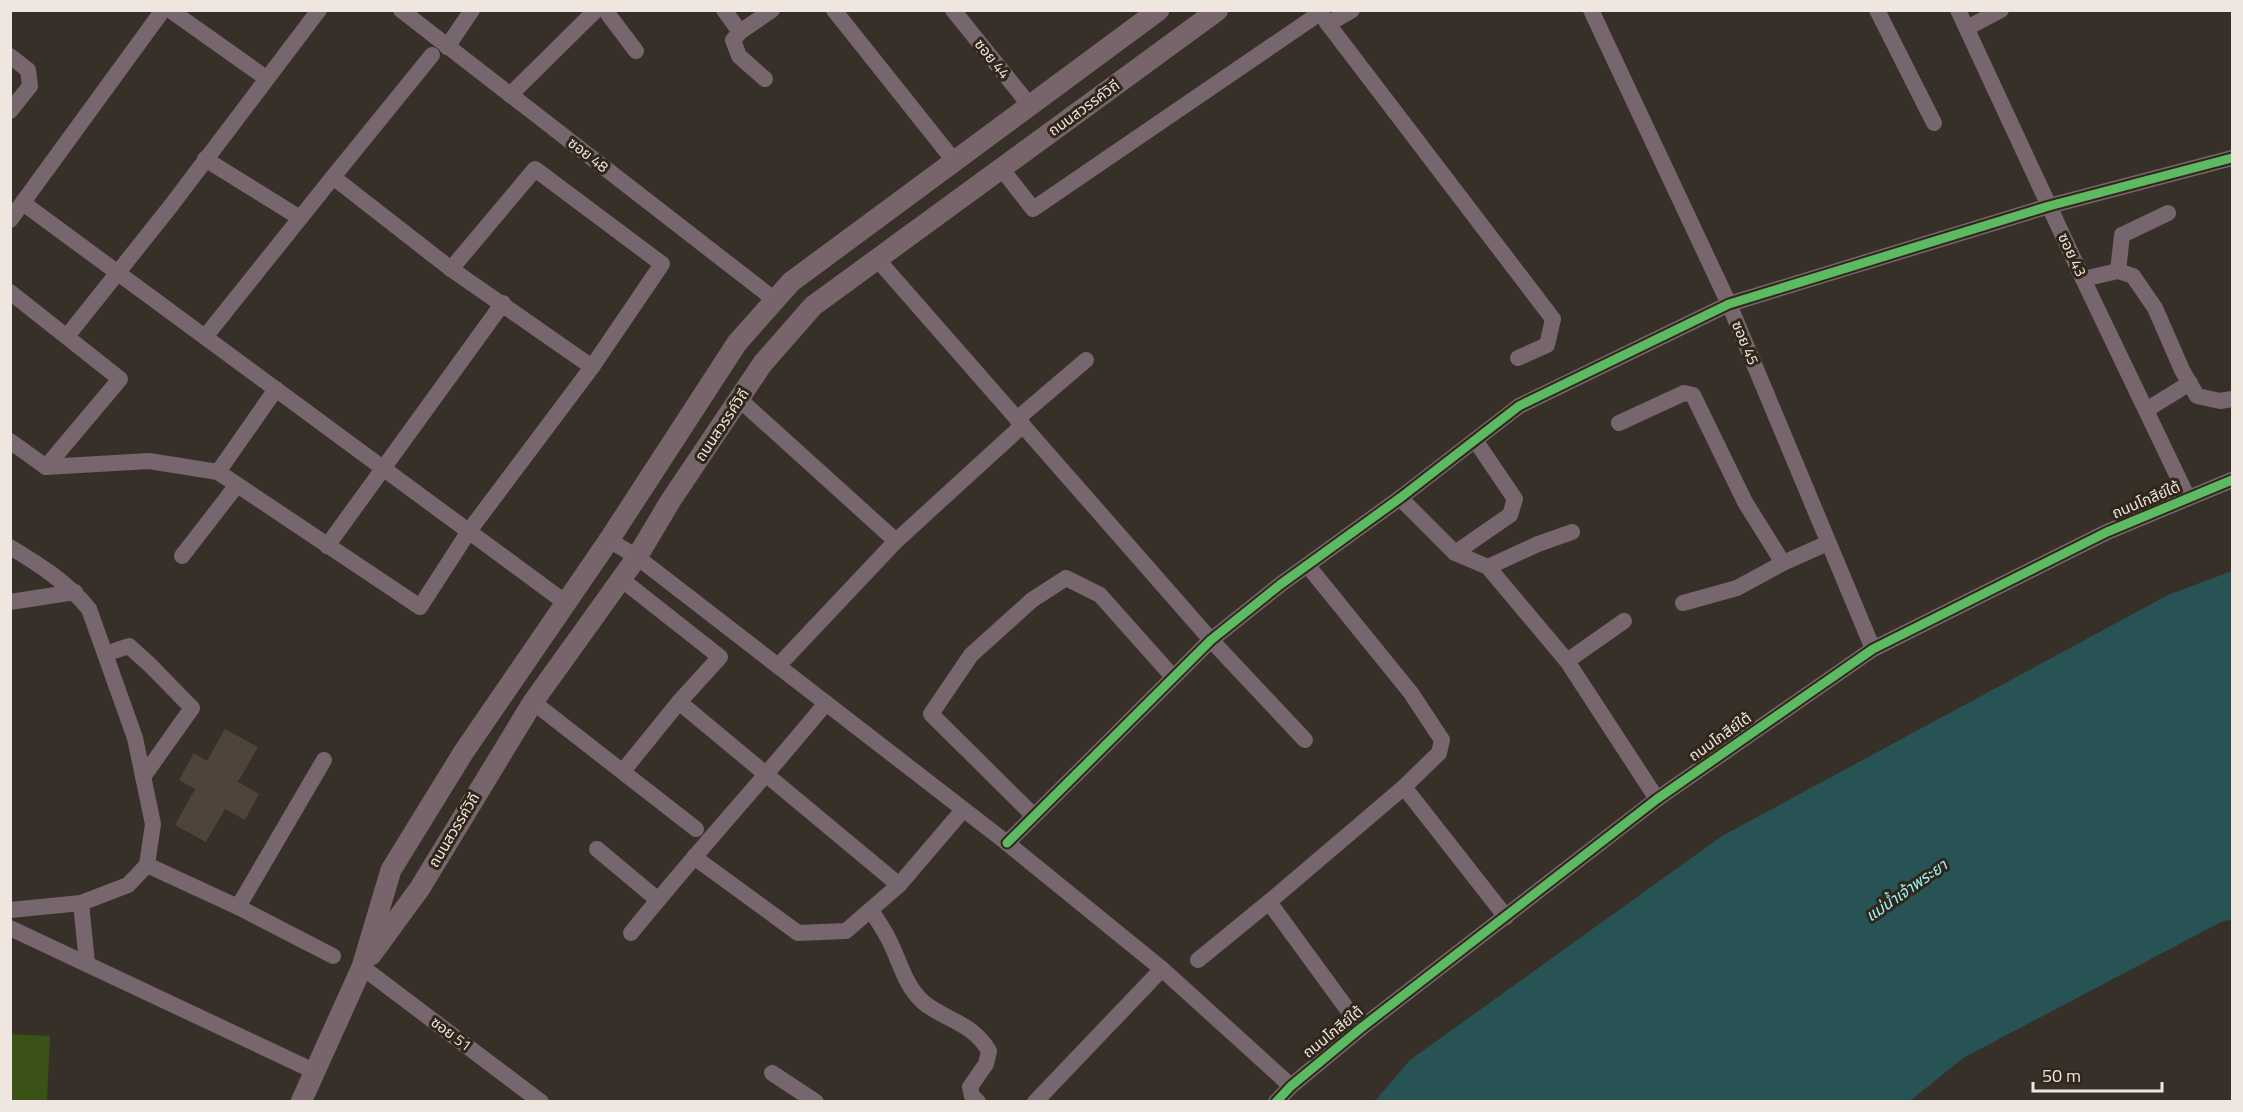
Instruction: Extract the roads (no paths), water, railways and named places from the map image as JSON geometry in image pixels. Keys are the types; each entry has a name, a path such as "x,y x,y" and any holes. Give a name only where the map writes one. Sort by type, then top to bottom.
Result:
{"main road":[{"name":"ถนนสวรรค์วิถี","path":"301,1101 362,968 392,870 463,753 609,540 737,343 791,282 1031,107 1159,10"},
{"name":"ถนนสวรรค์วิถี","path":"362,968 420,888 533,702 637,557 671,500 763,363 813,306 1218,10"}],"street":[{"path":"10,220 163,10"},
{"path":"170,10 267,78"},
{"path":"68,336 320,10"},
{"name":"ซอย 48","path":"401,10 775,300"},
{"path":"447,46 472,10"},
{"path":"510,95 596,10"},
{"path":"604,10 636,51"},
{"path":"724,10 740,32"},
{"path":"765,79 739,56 733,40 740,32 772,10"},
{"path":"834,10 955,162"},
{"name":"ซอย 44","path":"953,10 1031,107"},
{"path":"1001,168 1033,209 1322,16 1352,10"},
{"name":"ซอย 45","path":"1591,10 1729,304 1873,649"},
{"path":"1877,10 1934,123"},
{"name":"ซอย 43","path":"1958,10 2188,498"},
{"path":"1966,28 2001,10"},
{"path":"1322,16 1553,319 1548,345 1518,358"},
{"path":"205,337 432,55"},
{"path":"10,56 28,70 30,86 10,111"},
{"path":"1006,843 1211,640 1519,406 1729,304 2049,206 2232,158"},
{"path":"205,159 300,218"},
{"path":"10,441 46,467 149,461 218,472 420,607 469,531 592,367 662,264 535,169 451,268"},
{"path":"333,177 451,268 592,367"},
{"path":"23,203 566,603"},
{"path":"2118,271 2122,235 2168,213"},
{"path":"877,259 1211,640 1305,740"},
{"path":"2083,279 2118,271 2133,276 2155,308 2182,370 2197,396 2220,401 2232,399"},
{"path":"10,292 120,379 46,467"},
{"path":"327,546 503,303"},
{"path":"778,666 896,541 1086,360"},
{"path":"2146,410 2190,383"},
{"path":"218,472 276,389"},
{"path":"1619,423 1683,393 1693,395 1745,502 1783,563"},
{"path":"739,399 896,541"},
{"path":"1455,553 1510,515 1515,499 1475,440"},
{"name":"ถนนโกสีย์ใต้","path":"1276,1101 1361,1028 1657,799 1873,649 2107,532 2232,480"},
{"path":"182,556 237,485"},
{"path":"1400,498 1455,553 1488,567 1567,662 1657,799"},
{"path":"1488,567 1538,544 1572,532"},
{"path":"609,540 637,557 1006,843 1162,969 1291,1086"},
{"path":"1683,603 1737,588 1783,563 1828,543"},
{"path":"10,547 36,562 75,592 89,609 135,738 153,824 147,865 128,885 81,903 10,910"},
{"path":"1198,960 1404,787 1439,753 1442,740 1411,693 1308,566"},
{"path":"1033,815 931,714 971,655 1032,600 1066,578 1100,595 1173,677"},
{"path":"621,579 720,657 679,702 623,771"},
{"path":"10,602 75,592"},
{"path":"1567,662 1624,621"},
{"path":"105,654 129,646 192,708 143,777"},
{"path":"533,702 696,829"},
{"path":"679,702 899,885"},
{"path":"631,933 826,703"},
{"path":"238,907 324,760"},
{"path":"1404,787 1506,917"},
{"path":"694,857 798,933 846,931 899,885 963,810"},
{"path":"597,849 658,900"},
{"path":"147,865 238,907 333,956"},
{"path":"1269,902 1361,1028"},
{"path":"81,903 87,963"},
{"path":"871,910 889,940 906,980 923,1001 966,1026 982,1039 989,1051 986,1064 970,1087 972,1096 978,1101"},
{"path":"10,928 316,1072"},
{"name":"ซอย 51","path":"362,968 541,1101"},
{"path":"1035,1101 1162,969"},
{"path":"772,1073 816,1101"}],"water":[{"name":"แม่น้ำเจ้าพระยา","path":"2232,571 2232,920 2223,921 1963,1058 1910,1101 1375,1101 1410,1060 1722,836 2168,595"}]}
